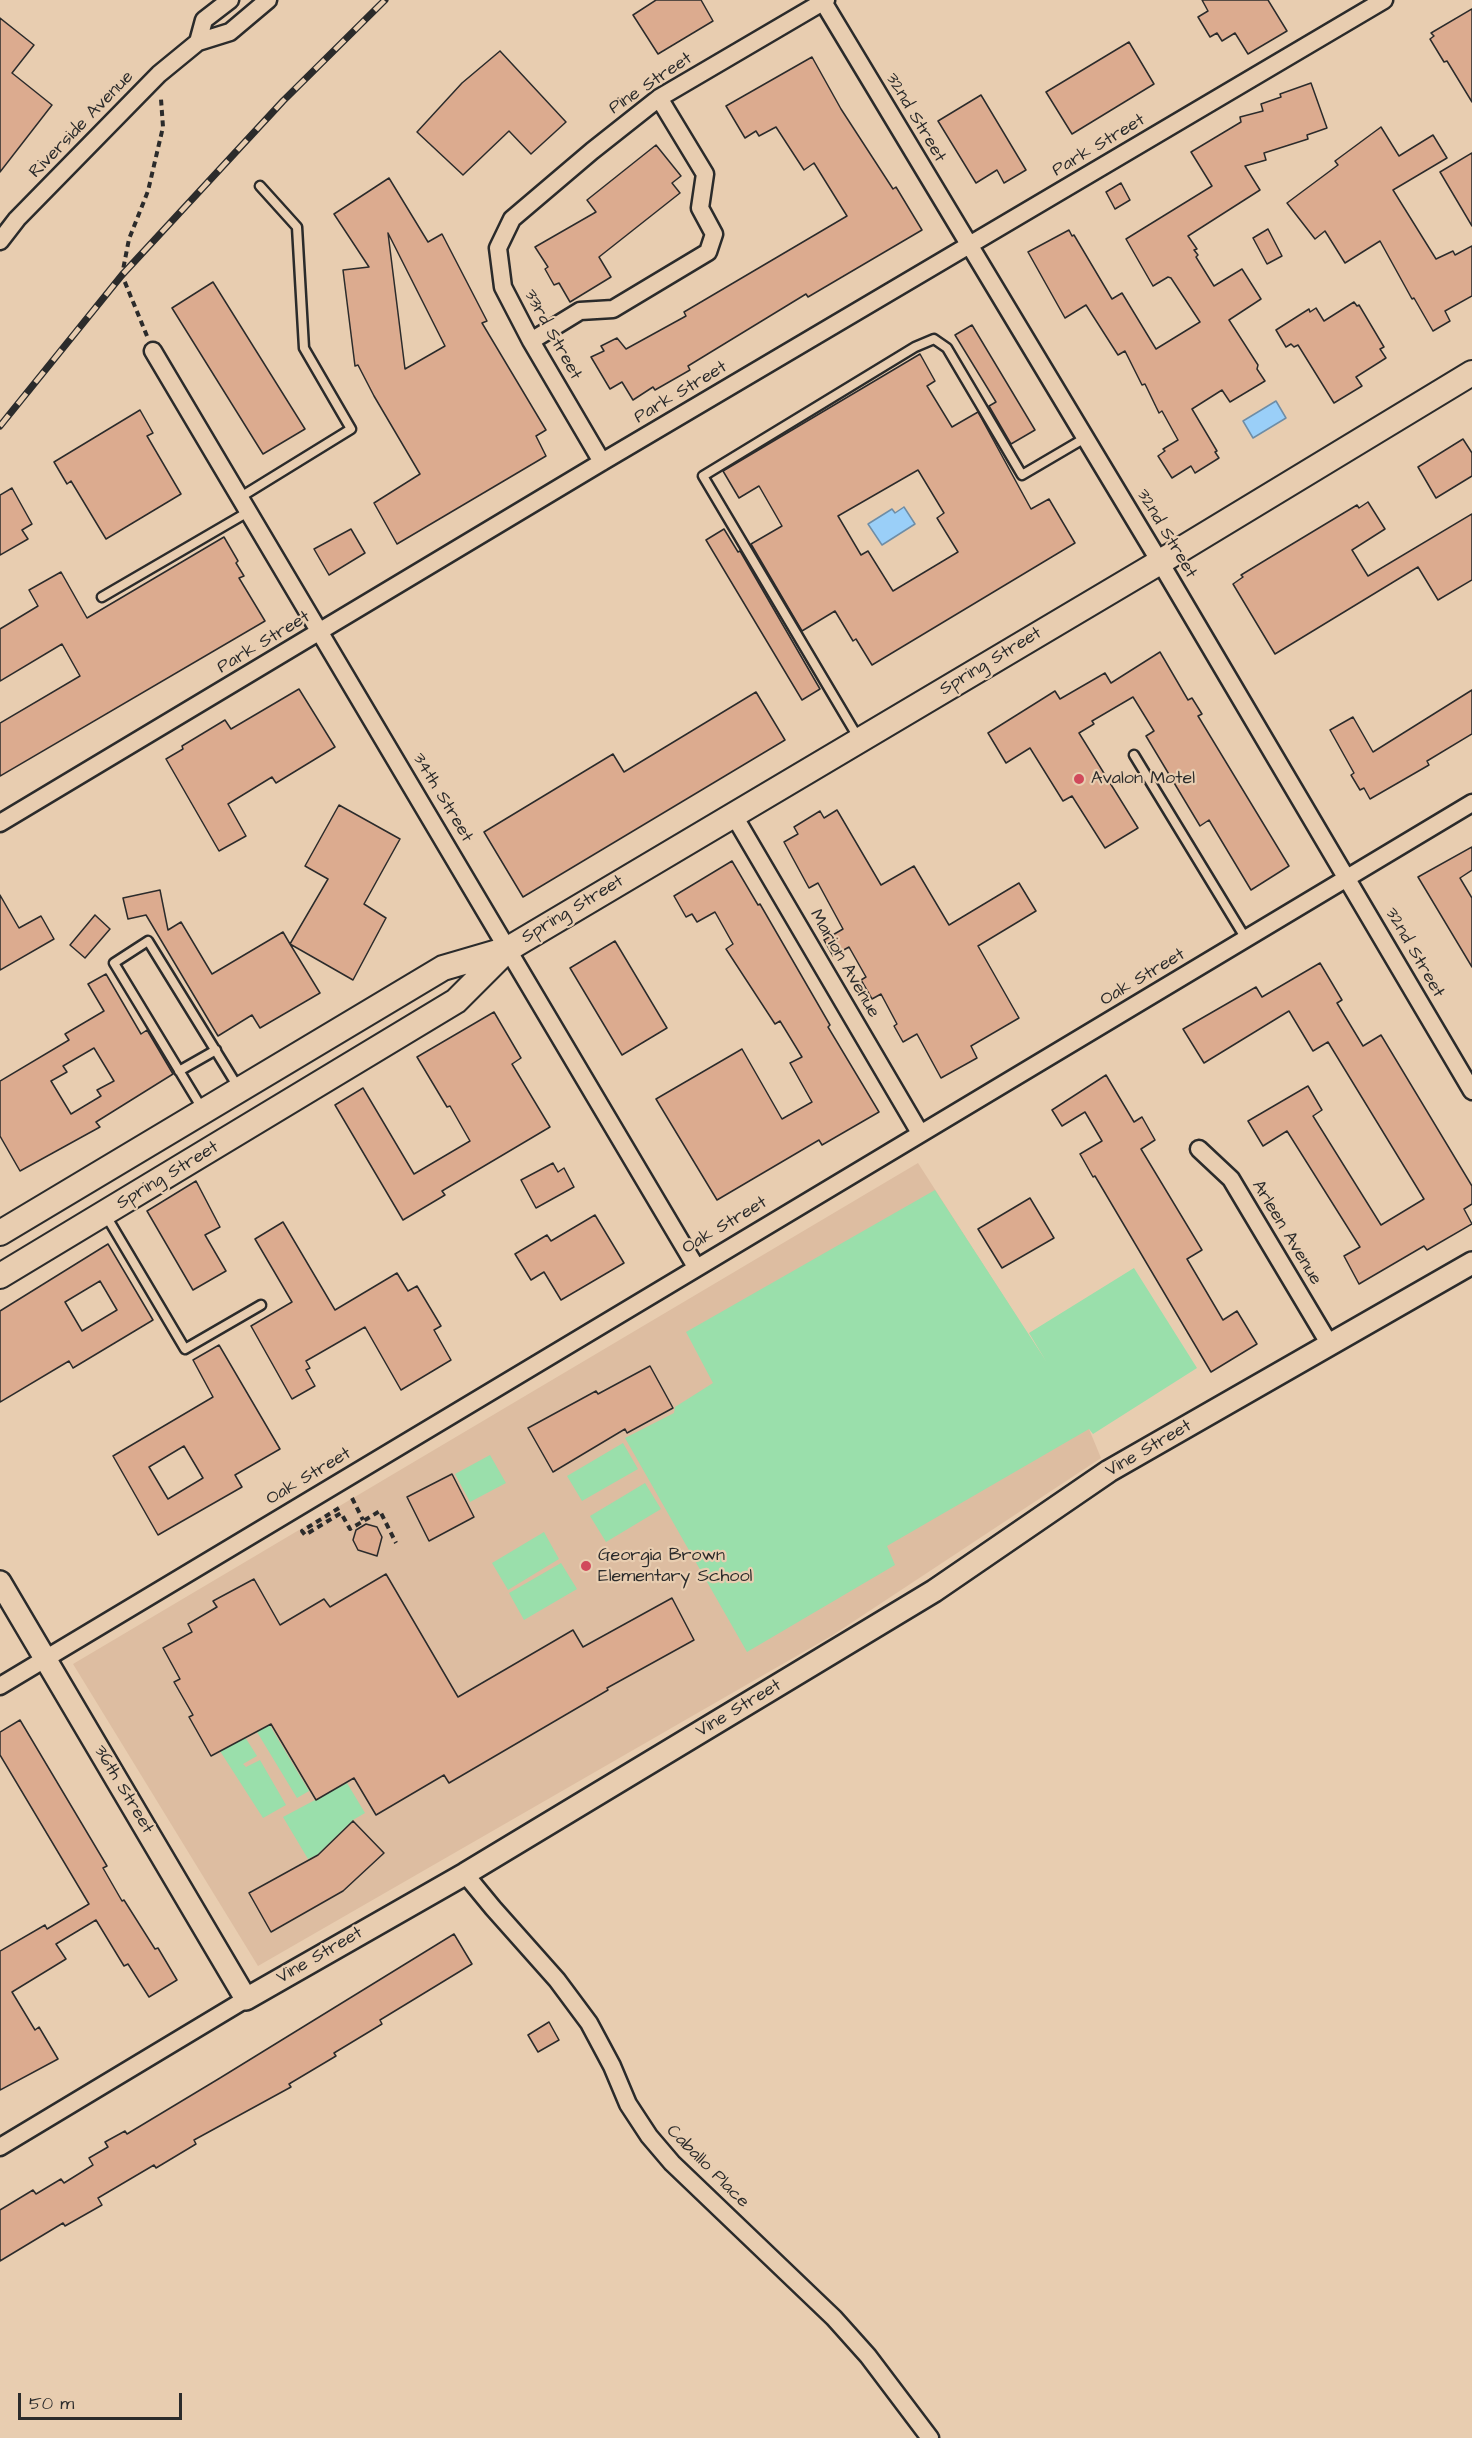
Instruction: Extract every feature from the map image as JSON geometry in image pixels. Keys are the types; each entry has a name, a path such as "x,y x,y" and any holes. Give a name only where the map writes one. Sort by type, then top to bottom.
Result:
{"main road":[{"name":"Spring Street","path":"0,1233 443,968 508,948 1160,562 1472,373"},
{"name":"Spring Street","path":"0,1276 456,1001 508,948"}],"street":[{"name":"Riverside Avenue","path":"198,42 204,20 230,0"},
{"name":"Riverside Avenue","path":"0,241 17,219 159,74 198,42 230,32 268,0"},
{"name":"Park Street","path":"0,823 602,462 1384,0"},
{"name":"32nd Street","path":"824,1 1160,562 1472,1091"},
{"name":"Pine Street","path":"512,219 659,98 824,1"},
{"path":"531,341 580,311 613,309 708,252 714,234 700,208 705,174 659,98"},
{"name":"33rd Street","path":"512,219 498,248 504,287 531,341 602,462"},
{"name":"34th Street","path":"153,351 696,1267"},
{"name":"Oak Street","path":"0,1686 1472,803"},
{"name":"Marion Avenue","path":"733,814 920,1133"},
{"name":"Arleen Avenue","path":"1199,1149 1230,1179 1330,1345"},
{"name":"Vine Street","path":"0,2147 246,1999 465,1874 933,1591 1109,1471 1472,1263"},
{"name":"36th Street","path":"0,1582 246,1999"},
{"name":"Caballo Place","path":"465,1874 556,1980 589,2023 612,2066 628,2104 649,2136 672,2163 834,2318 868,2355 930,2438"}],"lane":[{"path":"102,597 244,505 351,429 304,348 297,227 260,186"},
{"path":"859,740 703,476 915,347 934,339 947,348 1022,475 1085,438"},
{"path":"1134,755 1246,939"},
{"path":"204,1112 114,963 148,941 240,1090"},
{"path":"179,1071 216,1050"},
{"path":"105,1214 185,1349 261,1305"}],"path":[{"path":"153,351 122,275 129,239 148,192 163,127 159,74"},
{"path":"352,1498 363,1521"},
{"path":"339,1508 302,1531 305,1535 341,1514 350,1529 380,1511 396,1543"}],"shaded area":[{"name":"Georgia Brown Elementary School","path":"918,1163 1089,1429 1101,1458 833,1635 258,1966 73,1664"}],"green space":[{"path":"935,1190 1046,1361 1029,1333 1134,1268 1197,1368 1093,1434 1089,1429 887,1546 895,1565 747,1652 625,1438 674,1413 675,1407 713,1383 686,1332"},
{"path":"623,1443 638,1469 582,1501 567,1476"},
{"path":"490,1455 506,1483 470,1502 455,1474"},
{"path":"645,1483 661,1509 606,1542 590,1516"},
{"path":"544,1532 559,1559 508,1590 492,1563"},
{"path":"561,1563 577,1589 524,1620 509,1593"},
{"path":"269,1724 309,1791 297,1798 257,1732"},
{"path":"245,1737 257,1756 243,1764 246,1767 260,1760 286,1805 263,1818 220,1751"},
{"path":"347,1783 365,1813 353,1820 317,1855 308,1859 283,1817"}],"water":[{"path":"1276,401 1286,418 1253,438 1243,421"},
{"path":"904,507 915,524 882,545 868,524 892,509 895,513"}],"building":[{"path":"656,0 701,0 713,21 658,54 633,15"},
{"path":"1202,0 1268,0 1287,31 1248,54 1235,33 1222,41 1217,33 1210,37 1198,17 1208,11"},
{"path":"1472,9 1472,102 1447,61 1444,62 1430,39 1434,36 1431,33"},
{"path":"0,18 34,45 12,73 52,105 0,172"},
{"path":"1129,42 1154,84 1072,134 1046,92"},
{"path":"500,51 566,122 531,154 509,131 463,175 417,132 462,83"},
{"path":"812,57 841,109 893,189 896,187 922,230 808,297 806,294 688,366 690,370 655,390 653,387 633,400 622,382 610,389 591,357 604,351 601,346 617,338 626,349 686,316 684,312 847,216 814,163 804,170 776,127 759,136 756,131 745,138 726,106"},
{"path":"1311,83 1327,128 1307,135 1308,139 1264,153 1266,160 1245,166 1260,190 1188,236 1197,249 1194,250 1198,255 1196,257 1214,286 1242,269 1261,299 1229,320 1258,365 1257,369 1265,381 1230,402 1222,390 1192,409 1219,458 1195,473 1191,466 1172,478 1158,456 1165,451 1163,449 1178,440 1162,411 1159,413 1145,384 1142,385 1125,351 1118,355 1086,305 1065,318 1028,252 1069,230 1112,299 1122,293 1156,349 1200,322 1171,278 1168,277 1153,286 1126,239 1212,186 1191,152 1241,122 1240,117 1263,111 1261,104 1281,97 1280,94"},
{"path":"981,95 1026,170 1004,183 997,170 976,183 938,121"},
{"path":"1381,127 1399,156 1433,135 1447,158 1393,190 1436,259 1453,251 1455,255 1472,246 1472,296 1445,311 1450,321 1433,331 1414,298 1412,299 1380,241 1345,263 1325,231 1315,239 1287,203 1338,165 1335,161"},
{"path":"656,145 681,176 672,183 680,193 599,257 611,277 570,302 559,283 554,285 545,269 548,267 535,247 596,212 587,200"},
{"path":"1472,153 1472,226 1440,172"},
{"path":"389,178 428,242 442,234 487,321 482,323 546,430 536,436 546,456 397,544 374,503 420,474 358,365 355,366 343,270 369,267 334,214","holes":["388,233 445,346 405,369"]},
{"path":"1121,183 1130,200 1115,209 1106,192"},
{"path":"1268,229 1282,256 1267,264 1253,238"},
{"path":"213,282 305,429 263,454 172,308"},
{"path":"1354,302 1357,306 1359,305 1384,347 1380,349 1386,358 1356,377 1362,386 1334,403 1298,345 1294,347 1291,344 1286,347 1276,330 1309,309 1310,312 1316,308 1324,321"},
{"path":"972,325 1035,430 1011,444 989,406 996,402 955,335"},
{"path":"920,354 935,381 927,386 952,427 978,412 1031,509 1049,499 1075,543 872,665 856,639 853,641 835,611 802,631 751,544 782,526 759,486 739,498 723,471","holes":["918,470 944,513 937,518 958,552 893,591 868,551 861,555 838,516"]},
{"path":"140,410 153,433 147,436 181,494 106,539 71,481 67,484 54,462"},
{"path":"1463,439 1472,453 1472,476 1436,498 1418,467"},
{"path":"12,488 32,524 22,530 28,539 0,555 0,495"},
{"path":"1368,502 1385,529 1352,550 1368,576 1472,514 1472,580 1438,600 1418,567 1275,654 1233,584 1243,577 1241,575 1357,505 1359,508"},
{"path":"351,529 365,553 329,575 314,549"},
{"path":"724,529 738,552 740,551 820,689 802,700 706,540"},
{"path":"224,537 244,576 239,578 265,621 0,776 0,723 80,676 62,644 0,681 0,629 38,606 29,590 61,572 87,618"},
{"path":"1160,652 1188,700 1192,698 1202,714 1198,716 1289,866 1251,890 1209,820 1200,826 1146,736 1154,731 1133,697 1092,721 1094,724 1079,733 1138,828 1105,848 1072,796 1063,801 1030,748 1006,763 988,733 1055,691 1060,699 1105,673 1111,683"},
{"path":"299,689 335,747 276,783 272,777 228,804 246,836 219,851 166,759 183,749 182,746 225,720 231,729"},
{"path":"1472,690 1472,734 1427,761 1429,765 1370,799 1364,788 1360,790 1351,775 1354,773 1330,730 1353,717 1373,752"},
{"path":"756,692 785,740 523,897 484,832 613,754 624,772"},
{"path":"339,805 400,839 364,904 386,918 353,980 290,944 328,879 305,866"},
{"path":"837,810 881,885 914,866 949,925 1019,883 1036,911 978,946 1019,1018 971,1046 977,1058 941,1078 917,1034 903,1042 894,1026 897,1024 881,994 872,999 861,980 866,977 849,947 833,956 824,940 843,929 818,883 809,888 784,842 798,834 794,827 820,811 824,818"},
{"path":"1472,847 1472,870 1460,878 1472,898 1472,967 1418,877"},
{"path":"732,861 758,905 760,904 830,1025 828,1027 879,1112 822,1145 819,1140 717,1200 656,1099 742,1049 782,1119 812,1102 790,1063 802,1057 780,1021 775,1024 726,949 733,944 715,912 697,922 692,914 686,917 674,896"},
{"path":"160,890 168,930 181,922 212,974 283,932 320,993 260,1028 252,1015 218,1036 146,915 128,919 123,898"},
{"path":"0,895 19,928 41,916 54,939 0,970"},
{"path":"95,915 110,929 85,958 70,945"},
{"path":"615,941 667,1028 622,1055 570,968"},
{"path":"1320,963 1342,1000 1337,1003 1363,1046 1381,1035 1472,1186 1472,1204 1464,1209 1472,1224 1427,1250 1424,1246 1359,1284 1344,1256 1360,1247 1287,1131 1263,1146 1248,1121 1308,1086 1322,1110 1313,1116 1381,1225 1424,1199 1328,1042 1313,1051 1289,1011 1204,1063 1183,1029 1256,987 1262,997"},
{"path":"106,974 141,1034 147,1030 173,1074 96,1122 100,1127 20,1171 0,1136 0,1081 69,1040 65,1034 104,1011 88,984","holes":["94,1048 114,1081 97,1090 101,1096 71,1114 51,1081 67,1072 63,1066"]},
{"path":"494,1012 521,1058 512,1064 550,1127 442,1191 445,1195 403,1220 335,1105 363,1088 414,1174 470,1141 417,1057"},
{"path":"1106,1075 1134,1122 1142,1117 1155,1140 1141,1149 1202,1250 1187,1259 1223,1320 1237,1311 1257,1344 1211,1372 1080,1154 1102,1141 1085,1112 1062,1126 1052,1110"},
{"path":"553,1163 558,1172 564,1168 574,1187 536,1208 521,1180"},
{"path":"196,1181 220,1227 205,1235 226,1271 193,1290 147,1211"},
{"path":"1030,1198 1054,1238 1002,1268 978,1229"},
{"path":"595,1215 624,1263 561,1300 544,1272 531,1280 515,1254 547,1235 551,1241"},
{"path":"283,1222 335,1310 397,1273 408,1291 417,1286 441,1326 434,1330 451,1360 401,1390 365,1327 306,1361 310,1368 306,1370 315,1386 292,1399 251,1326 292,1302 255,1239"},
{"path":"108,1244 153,1320 73,1368 69,1361 0,1402 0,1311","holes":["100,1281 117,1310 82,1331 65,1302"]},
{"path":"219,1345 280,1449 235,1475 242,1487 158,1535 113,1456 213,1397 193,1360","holes":["184,1446 203,1478 168,1499 149,1467"]},
{"path":"650,1366 673,1408 627,1433 625,1429 553,1472 528,1428 596,1391 598,1394"},
{"path":"452,1474 474,1517 429,1541 407,1497"},
{"path":"366,1524 377,1527 382,1537 377,1556 358,1550 353,1540 356,1530"},
{"path":"386,1574 458,1697 573,1630 583,1647 672,1598 694,1640 607,1688 608,1690 449,1783 444,1775 376,1815 354,1778 316,1800 271,1724 211,1756 189,1717 193,1715 174,1682 180,1679 163,1648 192,1632 188,1624 217,1607 213,1601 254,1579 280,1625 324,1599 330,1607"},
{"path":"20,1720 107,1866 103,1868 122,1901 124,1900 155,1949 158,1948 177,1980 149,1997 128,1964 124,1966 96,1920 56,1944 66,1959 12,1992 35,2030 39,2027 58,2059 0,2090 0,1951 45,1925 47,1929 89,1904 0,1755 0,1732"},
{"path":"353,1821 384,1853 343,1891 271,1932 249,1893 318,1855"},
{"path":"454,1934 472,1964 380,2020 382,2024 334,2053 336,2056 289,2084 291,2087 194,2140 196,2144 156,2168 154,2165 98,2198 102,2205 65,2226 63,2223 0,2261 0,2210 33,2190 36,2194 61,2179 64,2183 93,2165 89,2158 108,2147 105,2142 125,2131 127,2134"},
{"path":"549,2022 559,2040 538,2052 528,2035"}],"railway":[{"path":"0,426 122,275 283,101 385,0"}],"place":[{"name":"Avalon Motel","path":"1079,779"},
{"name":"Georgia Brown Elementary School","path":"586,1566"}]}
